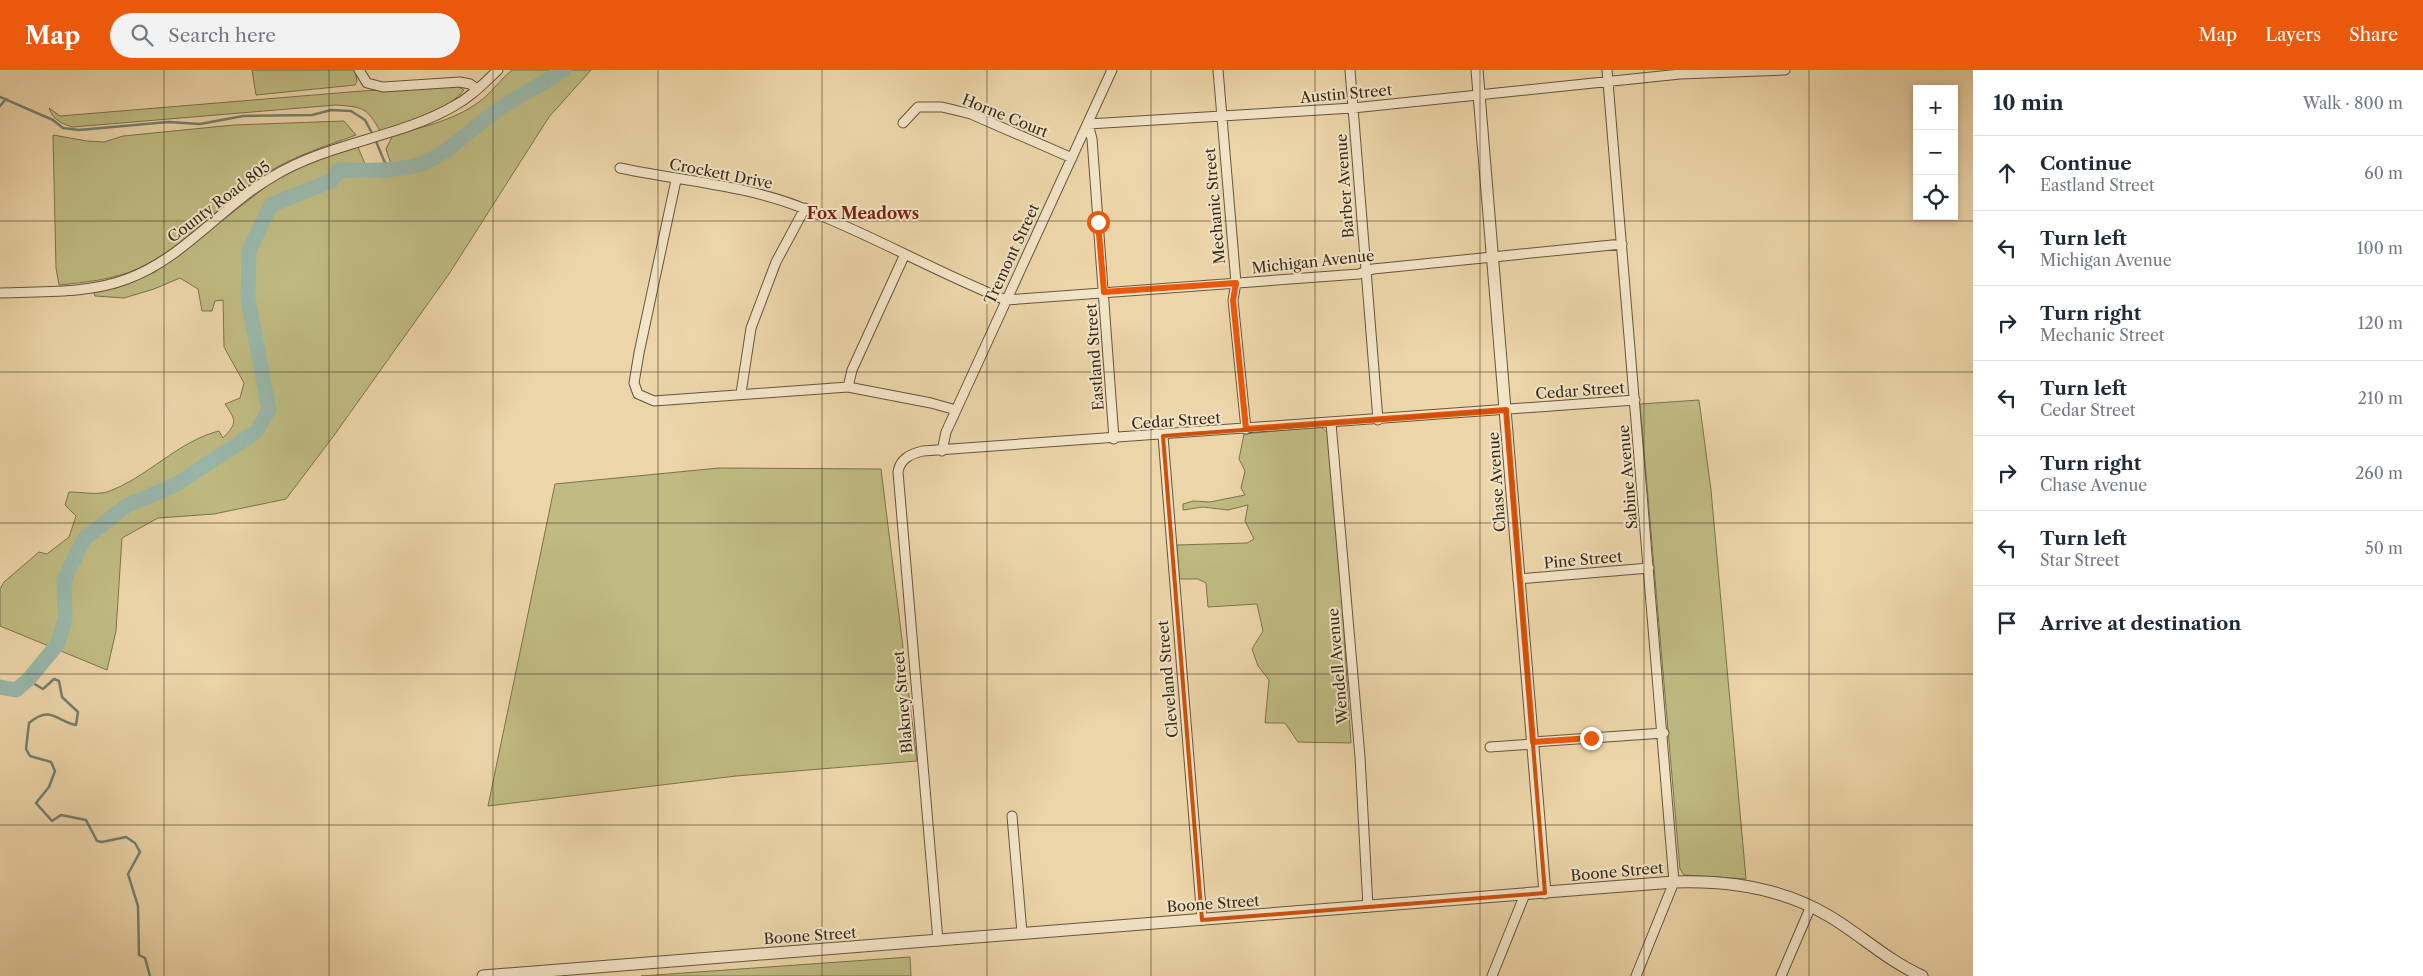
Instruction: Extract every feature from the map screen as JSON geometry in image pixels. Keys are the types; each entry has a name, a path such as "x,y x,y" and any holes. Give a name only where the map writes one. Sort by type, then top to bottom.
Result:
{"street":[{"path":"359,70 366,83 383,88 460,82 470,84 477,89"},
{"name":"County Road 805","path":"0,293 92,288 116,283 141,273 172,255 271,177 313,156 442,112 477,89 498,70"},
{"name":"Tremont Street","path":"942,450 946,432 1112,70"},
{"name":"Mechanic Street","path":"1218,70 1236,283 1233,300 1246,429"},
{"name":"Barber Avenue","path":"1350,70 1378,420"},
{"name":"Chase Avenue","path":"1477,70 1545,893"},
{"name":"Sabine Avenue","path":"1606,70 1664,733 1674,882"},
{"name":"Austin Street","path":"1088,124 1353,108 1608,83 1680,74 1785,70"},
{"name":"Horne Court","path":"903,123 918,107 942,107 970,114 1072,158"},
{"name":"Eastland Street","path":"1088,124 1092,139 1114,439"},
{"name":"Crockett Drive","path":"620,168 676,180 755,193 805,208 959,281 1006,300"},
{"path":"676,180 634,383 638,394 654,401 741,393 848,387 931,403 956,410"},
{"path":"741,393 751,328 776,262 805,208"},
{"name":"Michigan Avenue","path":"1006,300 1366,272 1622,244"},
{"path":"848,387 852,370 904,254"},
{"name":"Cedar Street","path":"902,461 914,453 942,450 1163,436 1635,400"},
{"name":"Wendell Avenue","path":"1331,423 1360,757 1368,907"},
{"name":"Cleveland Street","path":"1163,436 1202,920"},
{"name":"Blakney Street","path":"902,461 898,472 898,480 938,941"},
{"name":"Pine Street","path":"1518,579 1649,568"},
{"path":"1490,747 1664,733"},
{"path":"1012,816 1022,933"},
{"path":"1636,976 1674,882"},
{"name":"Boone Street","path":"483,976 1674,882 1739,884 1765,890 1811,906 1844,926 1896,963 1922,976"},
{"path":"1492,976 1525,894"},
{"path":"1781,976 1811,906"}],"highlighted area":[{"path":"1506,410 1545,893 1202,920 1163,436"}],"shaded area":[{"path":"252,70 355,70 357,81 355,85 256,95"},
{"path":"512,70 591,70 549,117 449,274 335,434 286,499 214,514 158,518 122,538 116,631 107,670 0,626 0,589 4,582 39,552 47,554 69,537 76,516 65,505 69,492 103,493 122,486 176,451 204,436 219,431 223,438 233,425 233,418 225,404 240,398 244,383 224,347 223,300 215,301 212,311 202,311 198,289 180,278 154,289 124,298 95,296 93,291 116,288 155,272 276,179 300,167 357,145 366,166 391,164 386,149 393,135 417,129 464,112 484,98"},
{"path":"457,86 464,90 458,97 438,109 380,131 371,117 363,110 336,105 73,127 58,121 49,108 60,116 362,91"},
{"path":"344,121 356,135 319,148 273,169 246,187 186,238 154,260 118,276 59,285 56,268 53,135 104,142 123,136 234,125"},
{"path":"1699,400 1711,490 1746,879 1684,875 1680,869 1640,404"},
{"path":"1321,427 1328,433 1340,569 1351,743 1298,742 1285,723 1265,723 1269,680 1258,666 1252,649 1263,631 1257,604 1208,607 1206,583 1198,579 1179,579 1177,545 1247,543 1254,539 1245,521 1248,505 1228,510 1203,507 1183,510 1183,504 1193,501 1210,502 1245,495 1241,488 1245,471 1239,459 1244,434"},
{"path":"719,468 881,469 917,761 736,776 488,806 555,484"},
{"path":"910,957 911,976 641,976"}],"waterway":[{"path":"0,687 16,690 28,680 57,645 65,620 64,580 84,539 126,506 175,485 256,432 269,410 248,299 249,251 271,205 331,181 339,170 398,169 428,161 449,149 490,115 564,70"},
{"path":"0,97 53,120 63,128 79,130 168,122 200,124 243,116 312,115 331,110 351,111 365,120 373,135"},
{"path":"0,106 6,99"},
{"path":"375,139 388,170"},
{"path":"28,680 43,689 54,679 59,681 62,697 78,712 76,725 48,715 43,715 29,723 26,749 30,756 51,762 55,771 49,787 36,803 52,821 61,815 86,820 97,841 102,842 126,837 135,843 140,852 128,874 138,906 139,955 145,958 150,976"}],"district":[{"name":"Fox Meadows","path":"863,213"}],"route":[{"path":"1098,222 1104,292 1236,283 1233,300 1246,429 1506,410 1518,579 1533,742 1591,738"}]}
